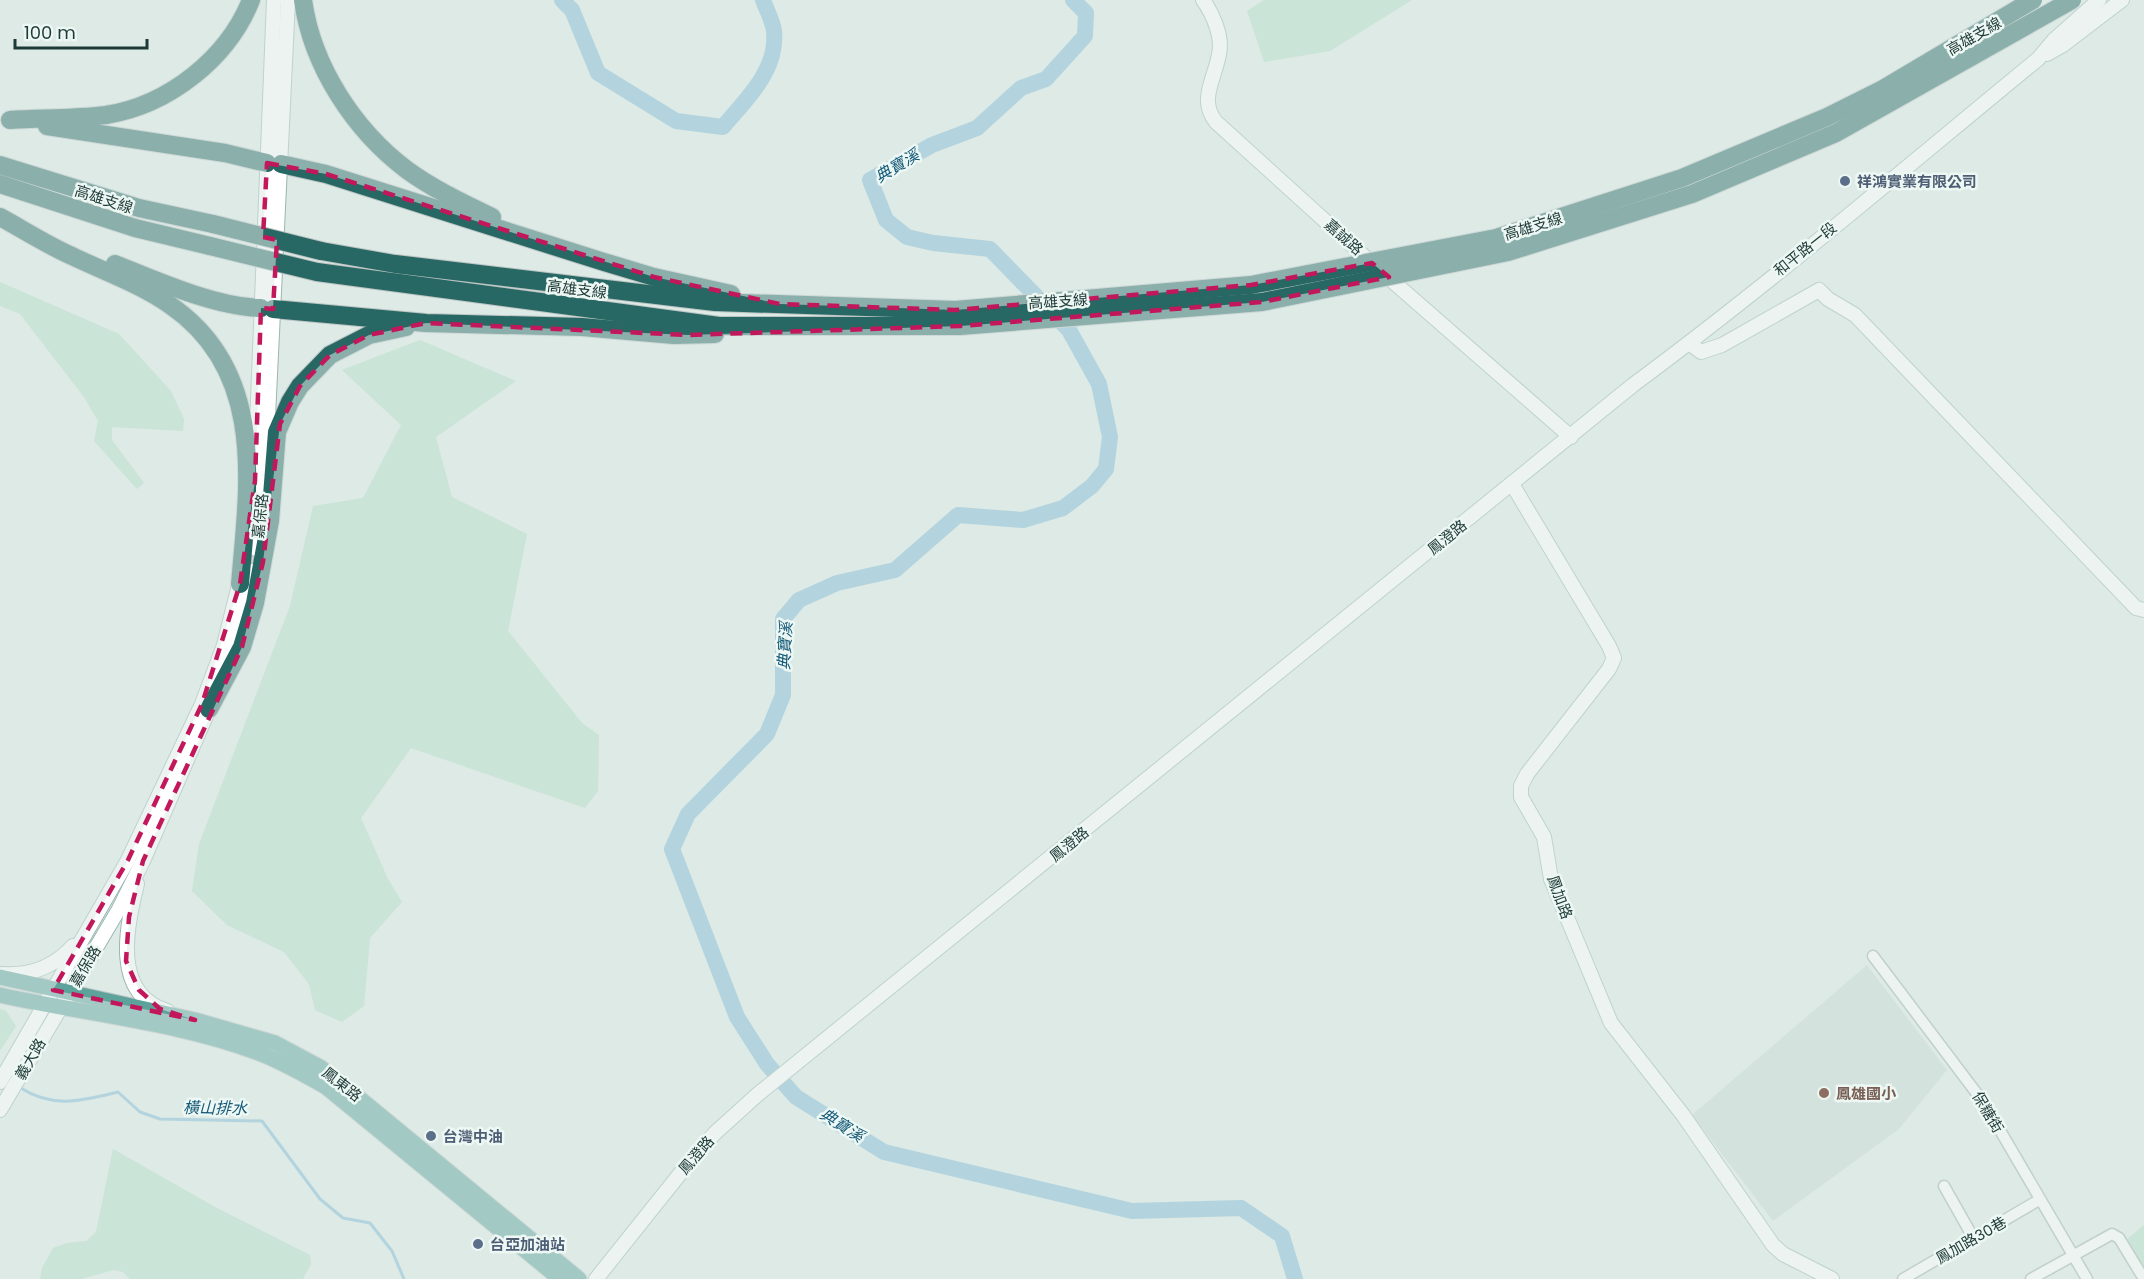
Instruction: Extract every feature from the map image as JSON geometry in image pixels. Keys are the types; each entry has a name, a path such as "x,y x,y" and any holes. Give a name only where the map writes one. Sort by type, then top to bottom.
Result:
{"highway":[{"path":"5,120 107,115 176,87 220,54 236,32 251,0"},
{"path":"303,0 314,43 328,76 345,105 378,143 407,170 440,190 542,241"},
{"name":"高雄支線","path":"0,184 135,228 317,272 719,326 876,327 1251,285 1496,238 1682,178 1827,117 1884,89 2033,0"},
{"name":"高雄支線","path":"0,165 139,208 321,251 395,264 679,298 958,318 1262,302 1508,252 1692,194 1836,133 2072,0"},
{"path":"5,120 225,153 326,174 654,277 780,304"},
{"path":"0,216 134,271 237,305 426,323 582,327 688,335 876,327"},
{"path":"0,216 70,255 169,304 206,336 226,363 237,389 243,414 246,523 240,584"},
{"path":"209,709 242,647 255,603 270,521 276,443 290,402 314,369 346,345 369,335 426,323"}],"main road":[{"name":"鳳東路","path":"0,975 53,990 195,1020 284,1048 320,1067 560,1279"},
{"name":"鳳東路","path":"0,994 196,1035 255,1051 287,1064 326,1087 389,1130"},
{"name":"鳳東路","path":"431,1165 579,1279"}],"street":[{"name":"嘉保路","path":"274,0 274,163"},
{"name":"嘉保路","path":"52,1006 53,990 128,860 202,704 224,645 240,584 255,481 274,163 288,0"},
{"name":"嘉誠路","path":"1203,0 1215,22 1220,44 1206,101 1209,112 1216,122 1366,258 1571,437"},
{"name":"和平路一段","path":"2038,59 2054,40 2099,0"},
{"name":"和平路一段","path":"1571,437 1633,385 1689,344 2038,59 2063,45 2122,0"},
{"path":"1689,344 1701,352 1722,345 1819,290 1828,299 1855,315 2136,608 2144,610"},
{"name":"嘉保路","path":"52,1006 69,993 119,909 143,861 209,709 240,623 254,564 266,455 267,308"},
{"name":"鳳澄路","path":"596,1279 707,1142 757,1095 1571,437"},
{"name":"鳳加路","path":"1512,484 1614,658 1610,669 1527,774 1521,786 1521,797 1544,837 1551,879 1611,1023 1683,1115 1773,1245 1783,1254 1832,1279"},
{"path":"143,861 126,940 129,971 140,990 160,1009 195,1020"},
{"path":"0,975 14,975 45,968 67,952 95,918"},
{"name":"保糖街","path":"1873,956 1976,1090 2087,1279"},
{"name":"義大路","path":"0,1082 52,1006"},
{"name":"義大路","path":"0,1110 52,1006"},
{"path":"1944,1186 1974,1239"},
{"name":"鳳加路30巷","path":"1903,1279 2039,1200"},
{"path":"2031,1279 2072,1254 2115,1235 2144,1279"}],"highlighted area":[{"path":"267,163 326,174 654,277 780,304 955,310 1251,285 1372,263 1389,277 1262,302 960,326 688,335 426,323 369,335 330,355 300,386 280,424 263,562 242,647 143,861 129,917 126,961 139,990 160,1009 195,1020 53,990 128,860 202,704 240,584 255,481 261,308 273,309 277,240 263,237"}],"shaded area":[{"name":"鳳雄國小","path":"1867,965 1947,1070 1899,1129 1773,1221 1692,1115"}],"green space":[{"path":"1264,0 1412,0 1330,51 1264,62 1247,11"},
{"path":"0,282 119,334 171,391 184,419 183,431 112,427 112,440 144,483 137,489 94,441 98,421 84,397 20,314 0,306"},
{"path":"420,340 516,381 436,437 452,497 527,534 508,631 582,723 599,735 598,791 585,808 411,748 361,818 388,879 402,902 370,938 364,1006 342,1022 315,1010 309,984 284,952 227,925 192,891 199,844 290,606 313,506 363,498 401,425 342,370"},
{"path":"0,1009 6,1011 16,1026 0,1051"},
{"path":"113,1149 215,1207 310,1255 311,1264 303,1279 130,1279 123,1272 113,1270 82,1279 40,1279 42,1268 53,1248 67,1243 86,1241 96,1232"},
{"path":"2144,1225 2144,1272 2125,1241"}],"waterway":[{"name":"典寶溪","path":"562,0 572,10 598,73 676,121 723,127 759,84 771,59 774,31 763,0"},
{"name":"典寶溪","path":"1073,0 1086,13 1085,36 1046,79 1021,88 977,128 932,145 870,180 886,220 907,237 933,243 990,249 1069,330 1099,384 1110,437 1106,469 1092,486 1063,508 1023,520 958,515 895,570 837,583 799,600 783,619 783,695 767,734 688,814 672,849 737,1017 767,1064 796,1097 884,1152 1132,1211 1241,1208 1282,1236 1295,1279"},
{"name":"橫山排水","path":"19,1087 31,1094 56,1101 79,1100 118,1092 140,1112 160,1119 262,1121 320,1199 343,1218 370,1223 392,1251 404,1279"}],"place":[{"name":"祥鴻實業有限公司","path":"1845,181"},
{"name":"鳳雄國小","path":"1824,1093"},
{"name":"台灣中油","path":"431,1136"},
{"name":"台亞加油站","path":"478,1244"}]}
